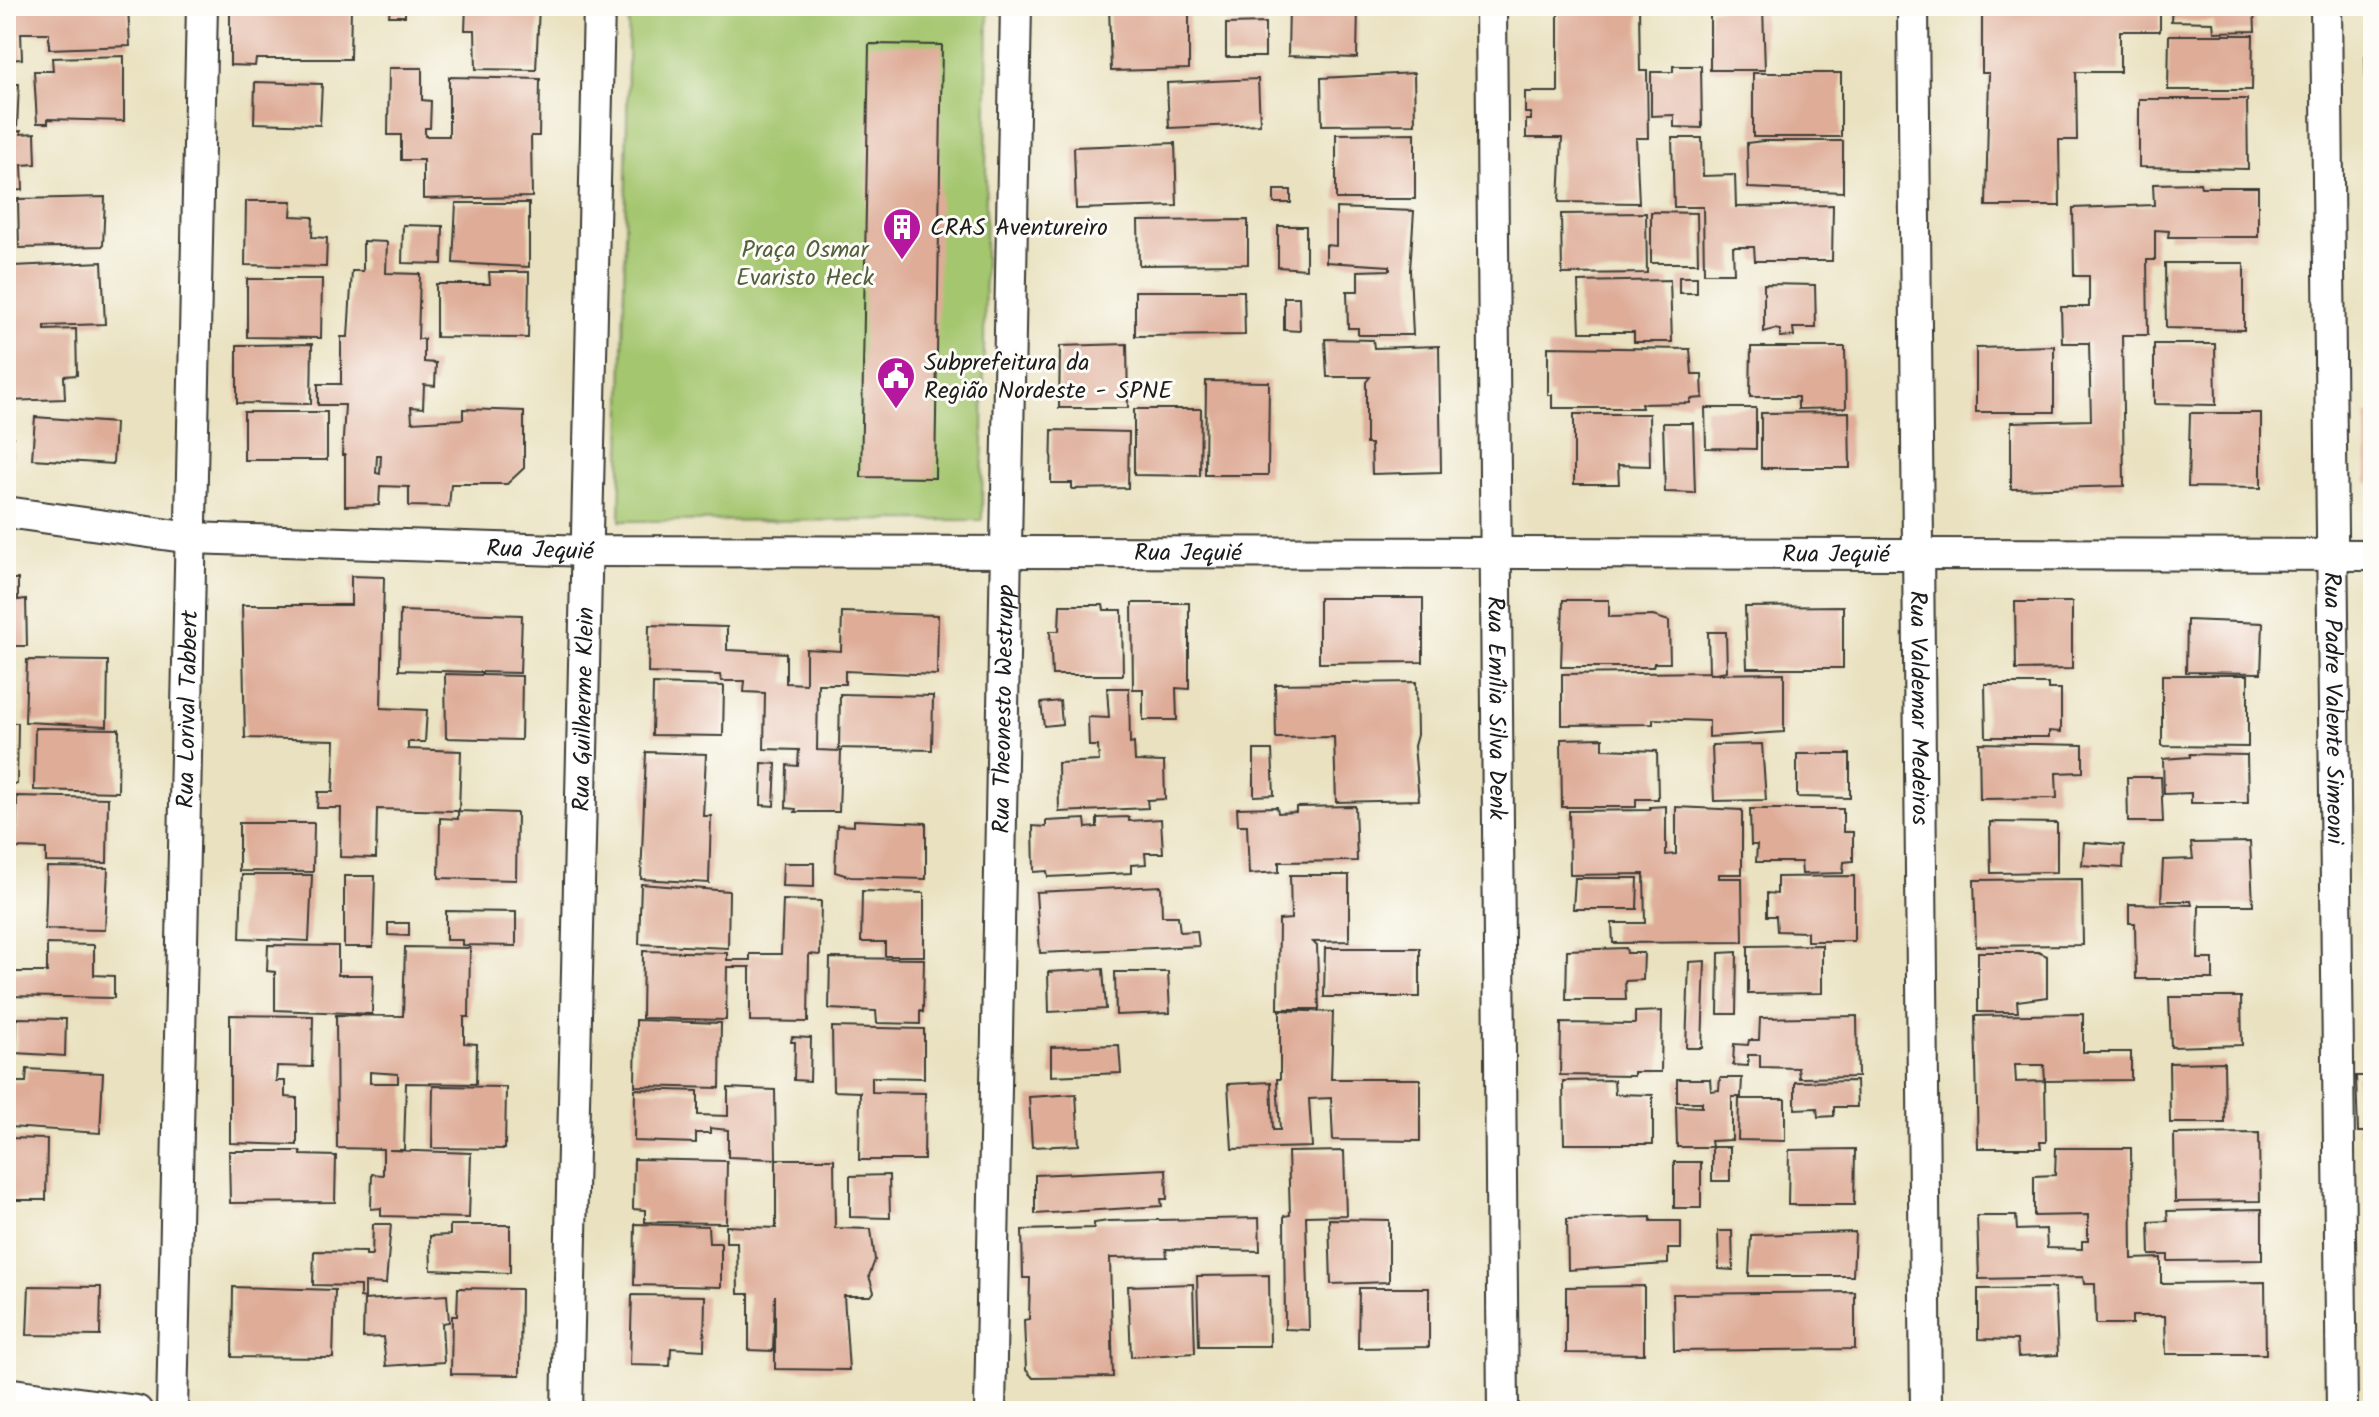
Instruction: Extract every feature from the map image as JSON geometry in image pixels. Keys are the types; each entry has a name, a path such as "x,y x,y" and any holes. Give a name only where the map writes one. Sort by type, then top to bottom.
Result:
{"street":[{"name":"Rua Lorival Tabbert","path":"172,1411 202,6"},
{"name":"Rua Guilherme Klein","path":"567,1411 599,6"},
{"name":"Rua Theonesto Westrupp","path":"990,1411 1016,6"},
{"name":"Rua Emília Silva Denk","path":"1491,6 1503,1411"},
{"name":"Rua Valdemar Medeiros","path":"1913,6 1926,1411"},
{"name":"Rua Padre Valente Simeoni","path":"2326,6 2342,1411"},
{"name":"Rua Jequié","path":"6,512 191,538 587,551 2373,555"},
{"path":"6,1393 137,1411"}],"green space":[{"name":"Praça Osmar Evaristo Heck","path":"629,6 988,6 982,520 620,521"}],"building":[{"path":"6,6 128,6 130,46 49,49 49,33 21,33 22,59 6,60"},
{"path":"230,6 351,6 350,59 256,59 255,66 230,65"},
{"path":"390,6 405,6 405,16 389,16"},
{"path":"466,6 539,6 536,70 476,69 475,30 465,30"},
{"path":"1109,6 1189,6 1189,69 1111,71"},
{"path":"1289,6 1358,6 1357,58 1288,56"},
{"path":"1558,6 1639,6 1640,71 1647,71 1648,138 1636,138 1639,203 1559,202 1562,138 1526,138 1526,120 1531,120 1531,113 1525,113 1525,92 1558,92"},
{"path":"2160,6 2160,31 2120,31 2120,72 2076,72 2077,140 2059,140 2060,206 1986,206 1989,73 1982,73 1982,7"},
{"path":"2172,6 2254,6 2255,31 2214,32 2213,22 2171,21"},
{"path":"2370,6 2373,6 2373,32 2370,32"},
{"path":"1763,8 1765,70 1710,70 1710,9"},
{"path":"1265,23 1265,57 1226,57 1226,24"},
{"path":"2169,35 2253,35 2252,90 2168,90"},
{"name":"CRAS Aventureiro","path":"869,44 942,45 935,478 861,477"},
{"path":"124,56 124,121 48,119 48,123 37,123 34,71 53,71 52,58"},
{"path":"2365,56 2373,56 2373,87 2366,87"},
{"path":"1673,66 1701,66 1702,128 1674,127 1674,115 1651,116 1651,72 1673,72"},
{"path":"389,68 422,68 422,100 431,101 430,128 425,128 425,136 449,136 449,77 540,79 539,136 531,136 532,197 423,199 423,160 401,160 401,135 388,135"},
{"path":"1414,73 1415,124 1322,125 1321,78"},
{"path":"1753,73 1841,73 1841,137 1753,137"},
{"path":"1258,79 1260,124 1169,128 1167,83"},
{"path":"255,82 322,84 320,125 254,123"},
{"path":"6,84 19,84 17,128 6,128"},
{"path":"2139,99 2247,99 2248,169 2139,167"},
{"path":"21,131 21,134 35,133 36,164 22,165 23,190 6,191 6,132"},
{"path":"1415,133 1415,199 1336,199 1336,134"},
{"path":"1672,138 1702,138 1703,176 1735,175 1736,207 1833,205 1832,261 1755,261 1754,247 1733,247 1734,273 1704,273 1703,207 1674,207"},
{"path":"1843,141 1843,192 1748,188 1747,143"},
{"path":"1175,143 1177,206 1076,209 1074,147"},
{"path":"2200,183 2201,187 2258,187 2258,237 2168,237 2169,231 2155,230 2155,260 2147,260 2148,335 2122,335 2124,486 2011,489 2011,422 2091,420 2089,343 2062,343 2061,307 2089,307 2089,276 2074,276 2073,208 2154,205 2153,184"},
{"path":"1274,190 1291,190 1291,203 1274,203"},
{"path":"105,197 103,246 19,248 18,199"},
{"path":"246,201 292,201 291,216 313,217 312,237 327,238 326,267 245,265"},
{"path":"456,203 529,203 529,267 453,263"},
{"path":"1336,208 1414,211 1410,270 1413,335 1358,335 1358,328 1348,328 1347,291 1358,291 1358,271 1390,270 1390,266 1326,262 1326,245 1336,246"},
{"path":"1651,212 1697,213 1698,263 1651,263"},
{"path":"1646,213 1647,273 1562,274 1561,214"},
{"path":"1248,220 1248,264 1139,265 1138,221"},
{"path":"403,225 443,226 442,264 402,263"},
{"path":"1278,226 1306,226 1306,269 1278,267"},
{"path":"363,241 387,242 386,273 420,274 418,339 424,339 424,362 436,363 435,386 424,385 423,408 411,407 412,422 463,419 463,409 524,411 524,468 507,484 451,484 449,507 409,506 409,487 380,486 379,505 345,506 345,455 342,455 345,405 318,405 318,384 341,384 341,337 348,337 352,271 363,271","holes":["377,455 381,455 380,474 376,473"]},
{"path":"102,262 105,324 45,326 45,330 76,329 77,375 64,376 65,399 6,401 6,310 14,310 13,266"},
{"path":"2165,263 2244,263 2244,330 2166,328"},
{"path":"489,272 529,272 528,338 436,337 436,284 490,284"},
{"path":"1679,277 1697,277 1697,293 1679,293"},
{"path":"247,279 322,279 321,338 247,337"},
{"path":"1670,280 1672,342 1634,342 1634,332 1580,332 1578,282"},
{"path":"1764,284 1815,285 1816,328 1793,328 1794,336 1780,337 1780,330 1774,329 1764,332"},
{"path":"1135,291 1244,291 1245,335 1135,336"},
{"path":"1284,297 1299,297 1300,331 1284,330"},
{"path":"1325,339 1373,340 1374,348 1439,346 1441,472 1372,474 1371,444 1366,444 1366,382 1370,377 1327,377"},
{"path":"312,344 311,404 237,403 237,345"},
{"path":"1127,344 1128,408 1059,408 1060,346"},
{"path":"2154,344 2215,344 2216,405 2154,404"},
{"path":"2054,346 2054,412 1976,412 1976,348"},
{"path":"1548,347 1690,349 1692,374 1702,374 1703,398 1690,399 1690,403 1641,404 1642,408 1552,408 1552,395 1548,395"},
{"path":"1751,347 1845,347 1846,408 1798,409 1798,397 1750,397"},
{"path":"1206,381 1269,382 1268,475 1205,475"},
{"path":"1705,408 1756,408 1756,449 1706,448"},
{"path":"1134,409 1201,409 1200,476 1134,475"},
{"path":"244,412 327,412 327,460 244,460"},
{"path":"1849,412 1850,468 1761,468 1761,413"},
{"path":"2190,413 2261,413 2261,488 2188,487"},
{"path":"1574,414 1649,414 1650,466 1618,465 1619,484 1574,484"},
{"path":"2366,414 2373,414 2373,483 2367,483"},
{"path":"6,417 13,417 13,457 6,457"},
{"path":"35,417 115,423 113,464 32,459"},
{"path":"1663,423 1693,423 1695,493 1665,492"},
{"path":"1052,430 1129,432 1128,488 1072,489 1072,483 1051,483"},
{"path":"351,576 384,577 381,708 427,710 425,742 408,742 408,749 461,751 459,811 517,813 516,880 439,878 440,818 458,819 458,811 377,809 376,858 340,857 341,808 317,808 318,792 333,792 335,740 245,738 242,605 351,605"},
{"path":"6,579 18,579 18,600 26,599 27,646 6,646"},
{"path":"1319,598 1423,598 1423,662 1319,663"},
{"path":"1563,600 1609,600 1609,617 1653,616 1669,621 1670,663 1654,663 1653,667 1561,667"},
{"path":"2015,602 2072,602 2072,669 2016,670"},
{"path":"1132,603 1189,603 1189,689 1176,688 1177,720 1143,720 1143,689 1133,689"},
{"path":"1060,605 1103,605 1104,610 1122,610 1123,675 1052,675 1050,631 1059,631"},
{"path":"1843,606 1843,668 1747,668 1745,607"},
{"path":"400,611 522,615 520,673 399,670"},
{"path":"842,612 938,615 937,675 845,671 845,684 818,684 817,750 841,751 839,812 795,812 796,809 786,808 787,765 798,766 799,750 764,749 765,693 744,692 745,681 721,681 720,675 648,673 649,625 727,627 727,650 786,653 786,683 806,684 806,649 841,651"},
{"path":"2187,620 2263,623 2261,673 2186,672"},
{"path":"1708,632 1726,632 1727,671 1709,674 1784,673 1784,732 1709,737 1709,721 1653,719 1653,724 1562,725 1562,674 1709,672"},
{"path":"27,660 108,661 107,726 25,722"},
{"path":"445,674 522,676 521,740 446,738"},
{"path":"2162,675 2248,675 2248,747 2162,746"},
{"path":"1416,682 1417,735 1414,746 1419,800 1336,802 1334,737 1276,738 1275,684"},
{"path":"653,684 724,686 723,736 652,735"},
{"path":"1985,684 2048,684 2048,689 2061,689 2061,732 2049,731 2049,737 1986,737"},
{"path":"1107,688 1129,688 1130,744 1134,743 1135,761 1164,762 1165,799 1147,800 1148,808 1059,812 1058,763 1099,761 1098,746 1089,746 1088,717 1109,718"},
{"path":"840,694 933,696 932,750 839,748"},
{"path":"1060,701 1062,724 1044,726 1041,703"},
{"path":"6,723 18,723 17,784 6,784"},
{"path":"35,728 119,729 118,792 34,790"},
{"path":"1603,738 1603,749 1657,751 1658,799 1636,799 1636,807 1562,807 1561,739"},
{"path":"1979,743 2083,745 2083,772 2056,773 2057,798 1980,799"},
{"path":"1762,744 1766,800 1714,801 1712,745"},
{"path":"1254,750 1272,750 1274,795 1254,796"},
{"path":"646,752 706,754 703,816 711,816 709,883 641,879"},
{"path":"1797,754 1850,754 1850,798 1797,797"},
{"path":"2190,754 2247,755 2248,803 2191,803 2191,793 2164,794 2163,759 2190,757"},
{"path":"762,763 776,764 774,806 761,805"},
{"path":"2127,777 2161,777 2163,822 2128,822"},
{"path":"17,796 108,798 107,863 46,862 46,849 16,848"},
{"path":"1355,806 1357,861 1279,862 1279,872 1249,874 1247,825 1238,825 1237,808 1277,807 1278,813 1296,812 1296,807"},
{"path":"1666,806 1666,855 1676,854 1676,807 1742,810 1742,874 1719,874 1719,878 1742,878 1743,942 1613,943 1612,923 1645,923 1644,874 1570,875 1569,811 1650,810 1650,807"},
{"path":"1750,809 1843,809 1843,832 1853,832 1853,861 1844,862 1843,873 1802,874 1801,862 1756,862 1757,845 1751,845"},
{"path":"1129,817 1129,821 1161,819 1163,853 1145,853 1146,864 1131,865 1131,873 1048,877 1047,871 1034,872 1033,826 1046,827 1046,821 1085,819 1086,828 1097,827 1097,818"},
{"path":"854,820 926,823 926,879 851,877 835,872 837,825 854,826"},
{"path":"1990,822 2057,823 2057,872 1991,873"},
{"path":"239,823 314,823 313,872 239,871"},
{"path":"2084,842 2124,845 2123,868 2082,865"},
{"path":"2250,842 2253,905 2199,905 2198,959 2213,959 2213,979 2136,979 2135,923 2129,923 2129,904 2192,905 2191,901 2161,901 2163,860 2193,859 2191,843"},
{"path":"783,863 814,863 814,887 782,886"},
{"path":"47,867 108,868 105,930 45,929"},
{"path":"242,875 312,875 309,941 240,938"},
{"path":"1290,875 1349,875 1349,941 1313,942 1317,946 1319,1009 1278,1009 1279,920 1291,919"},
{"path":"344,876 375,876 373,947 344,947"},
{"path":"1854,876 1854,941 1807,941 1807,932 1777,931 1776,916 1767,916 1767,893 1777,894 1777,877"},
{"path":"1575,878 1638,878 1637,909 1573,909"},
{"path":"2082,879 2083,945 1976,946 1974,880"},
{"path":"641,884 729,891 728,948 639,944"},
{"path":"1161,886 1162,916 1178,916 1180,932 1197,931 1199,946 1040,953 1036,892"},
{"path":"862,891 924,893 924,956 885,956 885,942 861,942"},
{"path":"783,900 821,901 820,955 809,954 808,1022 750,1021 750,967 727,967 726,1020 642,1018 643,951 727,953 727,960 750,960 750,954 781,954"},
{"path":"446,911 516,912 516,946 462,945 462,940 446,940"},
{"path":"388,923 409,923 409,936 388,935"},
{"path":"47,944 94,945 94,975 114,976 114,998 6,996 6,972 47,972"},
{"path":"268,945 338,946 338,975 373,975 372,1014 275,1010 275,972 267,971"},
{"path":"1822,945 1822,993 1748,994 1748,946"},
{"path":"405,947 470,948 469,1017 464,1017 464,1043 477,1044 476,1084 406,1083 404,1150 389,1150 471,1153 469,1218 381,1216 381,1208 371,1209 372,1174 383,1175 383,1149 337,1148 336,1015 403,1016","holes":["370,1072 398,1074 398,1083 370,1083"]},
{"path":"1325,948 1420,948 1420,997 1324,997"},
{"path":"1626,948 1627,953 1644,953 1643,980 1625,981 1626,1000 1566,1000 1567,950"},
{"path":"1737,952 1736,1014 1718,1014 1719,953"},
{"path":"1978,952 2038,952 2047,956 2047,997 2017,1001 2018,1012 1978,1012"},
{"path":"830,958 924,959 920,1024 877,1023 876,1011 829,1009"},
{"path":"1705,961 1702,1048 1686,1048 1689,962"},
{"path":"1103,969 1106,1009 1049,1012 1048,972"},
{"path":"1115,972 1168,972 1170,1013 1116,1015"},
{"path":"2169,997 2241,997 2242,1045 2171,1047"},
{"path":"1280,1010 1333,1012 1331,1079 1420,1079 1420,1141 1333,1140 1331,1098 1309,1099 1312,1147 1232,1149 1228,1084 1271,1082 1273,1130 1280,1130 1277,1079 1280,1079"},
{"path":"1662,1011 1661,1072 1634,1072 1634,1076 1560,1075 1561,1023 1635,1024 1635,1012"},
{"path":"2083,1014 2083,1052 2131,1052 2131,1080 2045,1081 2046,1142 2040,1142 2041,1148 1978,1148 1975,1016","holes":["2015,1065 2044,1065 2045,1081 2016,1082"]},
{"path":"230,1015 313,1016 312,1067 277,1066 276,1081 285,1081 285,1097 297,1098 297,1145 230,1143"},
{"path":"1857,1016 1858,1077 1799,1078 1798,1068 1760,1067 1760,1055 1748,1055 1748,1066 1733,1065 1734,1044 1748,1045 1749,1040 1759,1040 1760,1018"},
{"path":"17,1018 66,1019 65,1056 16,1053"},
{"path":"636,1020 721,1023 720,1088 635,1086"},
{"path":"832,1027 924,1029 924,1078 872,1077 872,1092 925,1093 924,1160 859,1160 860,1092 833,1091"},
{"path":"792,1037 811,1038 810,1081 794,1080 795,1042 791,1042"},
{"path":"1119,1045 1121,1073 1051,1076 1051,1047"},
{"path":"2224,1062 2225,1123 2170,1123 2169,1063"},
{"path":"27,1069 103,1073 100,1133 10,1127 9,1133 6,1132 12,1082 26,1082"},
{"path":"2356,1076 2373,1076 2373,1132 2358,1132"},
{"path":"1720,1078 1742,1078 1741,1097 1732,1097 1732,1140 1711,1141 1712,1147 1677,1147 1676,1106 1702,1107 1702,1102 1677,1102 1677,1079 1710,1079 1711,1091 1719,1090"},
{"path":"1614,1080 1615,1094 1653,1095 1653,1144 1564,1144 1563,1081"},
{"path":"1856,1081 1857,1107 1834,1107 1834,1116 1818,1117 1817,1108 1795,1109 1795,1082"},
{"path":"433,1086 506,1087 505,1149 432,1148"},
{"path":"728,1088 775,1090 776,1159 728,1157 728,1130 710,1128 710,1133 696,1133 696,1143 634,1141 635,1089 698,1091 698,1115 728,1116"},
{"path":"1076,1094 1079,1145 1032,1147 1029,1097"},
{"path":"1739,1099 1785,1099 1785,1141 1738,1140"},
{"path":"2259,1133 2260,1201 2175,1202 2174,1134"},
{"path":"6,1138 47,1139 46,1200 6,1200"},
{"path":"1712,1147 1730,1147 1730,1181 1712,1181"},
{"path":"2056,1148 2131,1148 2132,1259 2161,1258 2161,1283 2265,1282 2266,1354 2166,1354 2165,1316 2132,1316 2132,1324 2096,1324 2095,1284 2084,1284 2083,1277 1979,1279 1977,1216 2016,1216 2017,1230 2046,1229 2047,1248 2082,1249 2082,1241 2088,1241 2088,1215 2034,1216 2034,1176 2055,1175"},
{"path":"1855,1149 1854,1205 1788,1205 1789,1150"},
{"path":"229,1151 301,1151 301,1155 336,1156 335,1202 230,1203"},
{"path":"1344,1151 1346,1215 1306,1216 1309,1330 1285,1329 1284,1216 1290,1215 1288,1152"},
{"path":"634,1159 727,1161 726,1223 645,1222 645,1210 633,1209"},
{"path":"776,1159 834,1159 835,1228 871,1229 875,1260 869,1276 874,1292 871,1296 844,1296 849,1370 775,1369 775,1295 773,1351 749,1350 749,1294 738,1294 737,1242 726,1242 726,1226 776,1228"},
{"path":"1674,1162 1701,1162 1701,1208 1674,1208"},
{"path":"1166,1169 1167,1199 1161,1199 1162,1206 1035,1214 1035,1175"},
{"path":"889,1175 890,1218 850,1217 850,1176"},
{"path":"2262,1209 2262,1260 2168,1261 2168,1255 2150,1255 2149,1222 2168,1221 2167,1211"},
{"path":"1651,1217 1651,1221 1681,1221 1681,1249 1668,1249 1668,1264 1568,1270 1567,1219"},
{"path":"6,1218 10,1218 9,1264 6,1264"},
{"path":"1259,1218 1260,1251 1166,1249 1167,1257 1110,1258 1113,1377 1033,1378 1026,1370 1024,1320 1029,1319 1030,1278 1023,1278 1022,1230 1094,1228 1094,1223 1108,1221"},
{"path":"1329,1219 1389,1220 1389,1282 1331,1284"},
{"path":"373,1224 391,1224 386,1284 365,1283 365,1298 360,1297 360,1286 313,1285 314,1251 366,1252 366,1255 372,1255"},
{"path":"635,1224 708,1226 709,1243 721,1243 721,1287 634,1285"},
{"path":"450,1225 510,1225 510,1273 431,1270 430,1236 450,1235"},
{"path":"1718,1231 1732,1231 1733,1270 1719,1269"},
{"path":"1855,1232 1853,1276 1749,1276 1751,1235"},
{"path":"1269,1275 1270,1346 1199,1346 1197,1276"},
{"path":"1193,1284 1195,1353 1131,1357 1128,1286"},
{"path":"29,1286 101,1287 100,1336 27,1335"},
{"path":"1644,1286 1644,1354 1566,1353 1566,1287"},
{"path":"233,1287 335,1290 333,1358 232,1357"},
{"path":"458,1288 521,1289 520,1375 451,1374 452,1316 457,1316"},
{"path":"1359,1288 1429,1288 1429,1347 1358,1348"},
{"path":"2055,1288 2058,1355 2018,1357 2017,1340 1978,1339 1978,1289"},
{"path":"1855,1292 1855,1349 1674,1351 1673,1294"},
{"path":"447,1295 449,1322 442,1323 444,1362 386,1366 383,1337 363,1338 364,1300"},
{"path":"632,1295 705,1296 704,1350 671,1348 670,1366 630,1365"}],"place":[{"name":"CRAS Aventureiro","path":"902,261"},
{"name":"Subprefeitura da Região Nordeste - SPNE","path":"896,410"}]}
